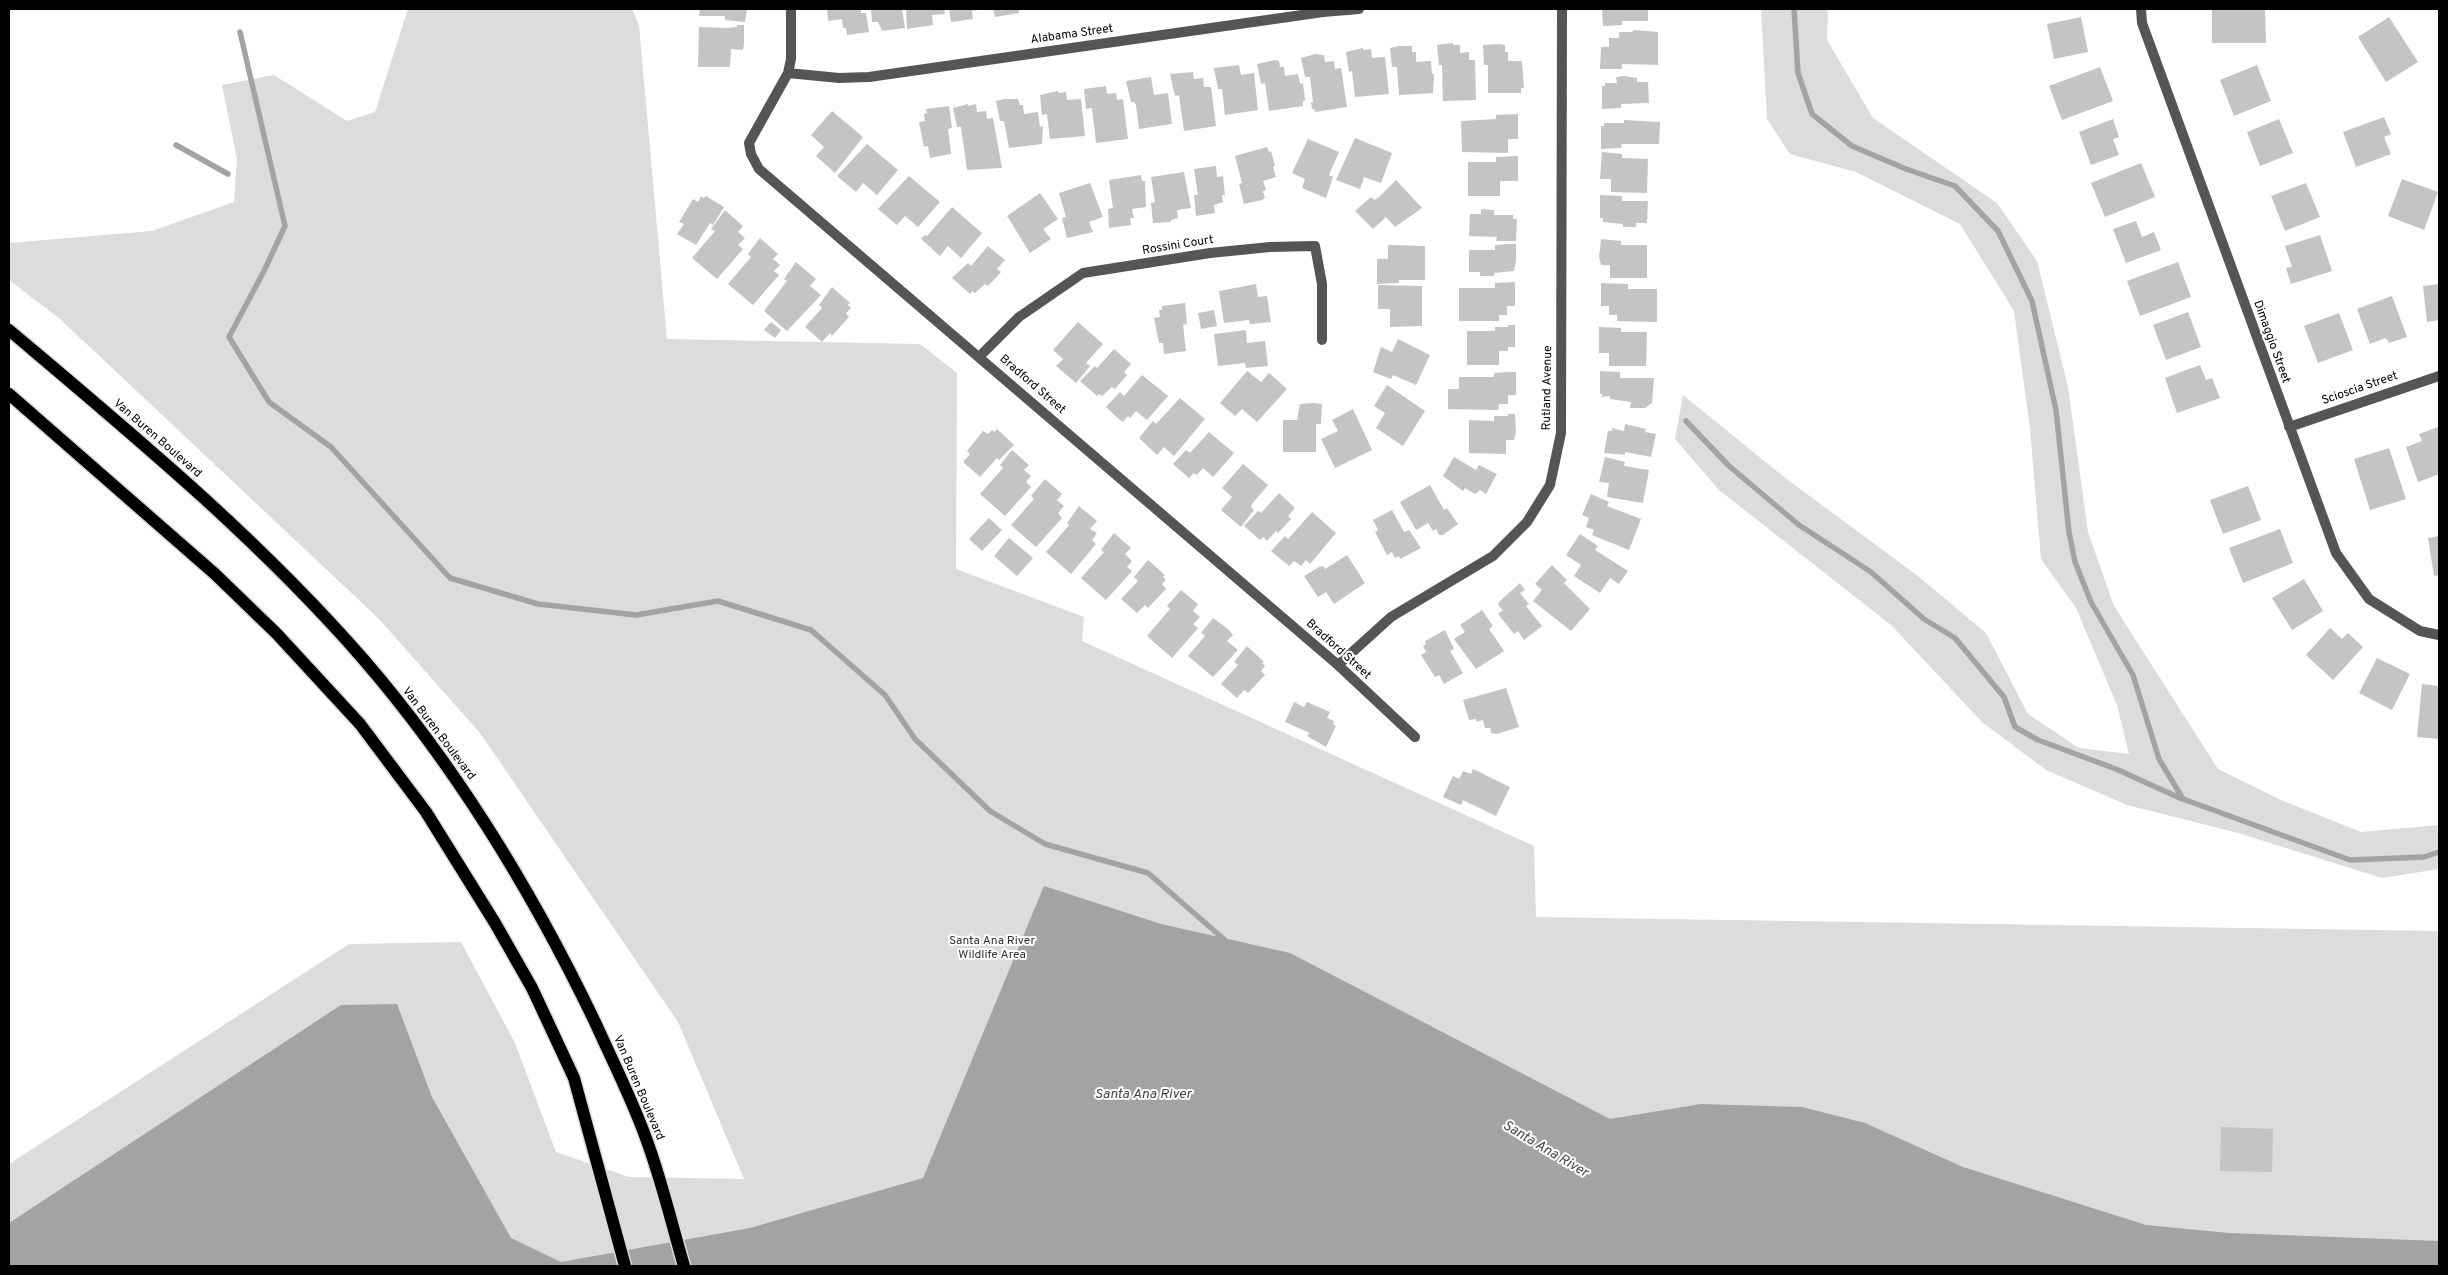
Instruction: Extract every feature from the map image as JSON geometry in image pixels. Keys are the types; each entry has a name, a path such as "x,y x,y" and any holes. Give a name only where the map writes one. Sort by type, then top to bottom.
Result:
{"main road":[{"name":"Van Buren Boulevard","path":"9,330 165,462 282,573 364,660 427,739 492,833 538,910 581,993 620,1076 647,1142 684,1266"},
{"path":"9,394 215,574 277,634 360,724 426,812 495,923 532,988 574,1078 596,1153 625,1266"}],"street":[{"name":"Bradford Street","path":"791,9 791,59 788,74 749,143 751,154 759,169 1338,665 1415,737"},
{"name":"Alabama Street","path":"788,74 839,78 869,77 1323,12 1359,9"},
{"name":"Rutland Avenue","path":"1338,665 1391,617 1493,556 1526,522 1550,485 1560,433 1562,9"},
{"name":"Dimaggio Street","path":"2141,9 2142,23 2336,553 2369,599 2420,631 2439,635"},
{"name":"Rossini Court","path":"979,357 1019,318 1083,273 1210,253 1270,247 1315,246 1322,284 1322,340"},
{"name":"Scioscia Street","path":"2289,427 2439,376"}],"green space":[{"name":"Santa Ana River Wildlife Area","path":"408,9 632,9 639,25 667,339 920,344 957,373 956,569 1084,617 1082,641 1534,846 1536,917 2439,931 2439,1266 9,1266 9,1164 349,944 461,942 515,1043 556,1152 629,1177 744,1179 678,1022 480,733 378,618 60,319 9,280 9,243 152,231 234,202 237,159 222,85 274,75 347,121 375,112"},
{"path":"1761,9 1828,9 1827,40 1873,118 1997,203 2037,261 2068,387 2088,532 2114,606 2218,769 2281,800 2361,832 2439,825 2439,869 2382,878 2238,833 2127,805 2046,770 1982,722 1891,625 1719,490 1675,439 1683,395 1784,477 1918,576 1986,633 2028,714 2079,748 2129,754 2117,705 2076,608 2041,559 2030,429 2014,311 1960,224 1856,172 1790,154 1767,119"}],"water":[{"name":"Santa Ana River","path":"1044,886 1161,924 1290,953 1610,1119 1701,1104 1802,1107 1865,1123 1963,1167 2146,1225 2229,1233 2439,1241 2439,1266 9,1266 9,1223 341,1005 397,1004 432,1097 511,1238 561,1262 750,1228 923,1178"}],"building":[{"path":"700,9 747,9 745,22 725,20 725,16 699,16"},
{"path":"827,9 861,9 861,13 866,13 869,32 847,35 846,28 843,28 842,19 828,21"},
{"path":"871,9 902,9 905,28 882,31 878,22 872,22"},
{"path":"906,9 944,9 945,14 932,15 933,25 907,29"},
{"path":"949,9 978,10 972,11 973,19 951,22"},
{"path":"993,9 1019,9 1019,13 995,17"},
{"path":"1602,9 1648,9 1648,21 1622,21 1622,25 1603,26"},
{"path":"2212,9 2265,9 2266,43 2212,43"},
{"path":"2081,17 2088,52 2054,59 2047,24"},
{"path":"2389,17 2418,62 2386,82 2358,37"},
{"path":"737,25 744,25 743,50 731,49 730,67 698,67 699,27 726,28 737,27"},
{"path":"1634,30 1658,32 1658,65 1622,64 1622,69 1600,69 1601,47 1609,47 1609,38 1619,38 1619,32 1632,32"},
{"path":"1453,43 1453,45 1460,45 1460,53 1469,52 1469,60 1475,60 1476,100 1443,101 1442,65 1439,65 1437,45"},
{"path":"1483,45 1505,45 1505,52 1508,52 1508,61 1522,61 1524,88 1521,88 1521,93 1488,93 1488,65 1484,65"},
{"path":"1412,46 1412,52 1416,52 1416,62 1431,61 1432,74 1434,74 1433,93 1399,95 1397,67 1392,67 1390,48"},
{"path":"1363,48 1363,50 1371,49 1372,58 1385,57 1389,94 1355,97 1352,71 1349,72 1346,52"},
{"path":"1315,54 1324,55 1325,62 1334,61 1335,69 1341,68 1347,107 1315,112 1312,109 1310,77 1305,77 1301,58"},
{"path":"1275,60 1279,61 1280,67 1284,67 1285,76 1298,74 1300,84 1303,83 1305,100 1303,101 1303,106 1269,111 1265,83 1261,84 1257,64"},
{"path":"1239,65 1241,75 1254,73 1258,110 1225,115 1222,89 1218,89 1214,68"},
{"path":"2257,65 2271,101 2234,116 2220,80"},
{"path":"2100,67 2113,101 2062,120 2049,86"},
{"path":"1193,72 1194,79 1203,78 1204,87 1211,87 1216,126 1184,131 1179,95 1175,96 1170,74"},
{"path":"1151,77 1154,95 1168,93 1172,124 1139,129 1136,105 1134,102 1131,102 1126,81"},
{"path":"1616,77 1637,78 1637,82 1648,82 1649,103 1621,104 1621,108 1602,109 1602,86 1605,86 1605,83 1617,83"},
{"path":"1106,86 1107,94 1116,93 1117,100 1123,99 1128,139 1096,143 1092,108 1086,109 1084,89"},
{"path":"1058,91 1058,93 1066,92 1067,100 1081,99 1085,136 1050,139 1047,114 1042,115 1040,95"},
{"path":"1018,99 1020,105 1023,105 1024,114 1038,112 1040,127 1043,126 1042,144 1009,148 1004,121 1000,121 996,101"},
{"path":"968,104 968,106 976,104 977,112 986,111 987,119 993,118 1002,168 967,170 961,127 957,127 953,108"},
{"path":"949,106 952,128 948,129 951,154 930,158 928,146 924,147 919,122 925,121 924,114 927,113 926,109"},
{"path":"832,111 863,137 835,173 816,156 824,147 811,135"},
{"path":"1518,114 1518,139 1508,139 1508,153 1462,152 1461,121 1496,119 1496,115"},
{"path":"2384,117 2391,134 2384,137 2391,154 2356,167 2343,132"},
{"path":"2113,119 2119,137 2113,139 2119,155 2091,165 2079,132"},
{"path":"2279,119 2293,153 2260,166 2247,132"},
{"path":"1624,120 1660,122 1659,144 1622,144 1621,148 1601,149 1601,126 1604,126 1604,123 1624,123"},
{"path":"1355,138 1392,153 1381,183 1364,177 1360,189 1336,180"},
{"path":"1308,139 1339,152 1329,175 1333,177 1326,198 1302,188 1305,179 1292,173"},
{"path":"867,144 898,170 877,195 863,183 856,192 837,176"},
{"path":"1267,147 1269,152 1271,151 1276,177 1263,181 1266,190 1263,191 1265,198 1244,204 1239,184 1242,183 1235,156"},
{"path":"1602,152 1622,154 1622,158 1648,159 1647,193 1611,192 1611,179 1600,179"},
{"path":"1518,156 1518,181 1500,181 1500,196 1468,196 1468,162 1496,162 1496,157"},
{"path":"2141,163 2155,197 2105,217 2091,183"},
{"path":"1216,166 1217,177 1223,176 1225,195 1222,195 1223,202 1214,205 1215,213 1196,216 1194,195 1198,195 1194,169"},
{"path":"1184,172 1191,208 1177,210 1178,218 1171,220 1171,222 1153,223 1151,203 1155,202 1151,177"},
{"path":"1141,175 1142,181 1145,181 1146,207 1132,209 1134,218 1130,218 1131,225 1109,228 1108,209 1113,208 1109,180"},
{"path":"909,176 940,202 918,227 905,216 897,225 878,209"},
{"path":"2402,179 2438,192 2424,230 2388,216"},
{"path":"1396,180 1422,208 1395,227 1386,217 1373,229 1355,211 1371,197 1374,200 1379,197"},
{"path":"1090,183 1103,217 1089,222 1093,232 1067,238 1062,218 1066,217 1059,193"},
{"path":"2306,183 2320,217 2285,231 2271,196"},
{"path":"1040,193 1058,219 1043,229 1051,239 1030,253 1007,216"},
{"path":"1600,195 1622,196 1622,201 1648,201 1647,223 1636,223 1636,227 1623,227 1623,224 1603,222 1603,218 1600,218"},
{"path":"701,196 704,198 706,196 724,207 713,225 710,223 696,245 677,234 684,224 679,222 693,199 698,202"},
{"path":"952,207 982,233 961,258 948,246 940,256 921,239 925,235 927,236"},
{"path":"1481,209 1494,210 1494,215 1513,215 1513,219 1517,219 1516,241 1496,241 1497,237 1469,236 1470,214 1481,214"},
{"path":"725,210 743,226 738,232 745,238 738,245 743,249 717,279 692,258 715,231 711,229"},
{"path":"2136,221 2142,237 2154,232 2161,250 2126,263 2113,229"},
{"path":"2320,235 2332,271 2291,284 2286,268 2292,267 2285,246"},
{"path":"760,238 778,254 773,259 780,265 774,271 779,275 753,305 728,284 751,257 748,254"},
{"path":"1601,239 1621,241 1621,245 1647,245 1647,278 1610,278 1610,265 1601,265 1599,257"},
{"path":"1516,244 1514,271 1494,273 1494,276 1480,276 1480,272 1469,272 1469,250 1495,250 1495,245"},
{"path":"1388,245 1425,246 1425,280 1399,280 1399,283 1377,284 1377,259 1388,259"},
{"path":"988,246 1005,260 997,269 1001,272 988,286 985,284 975,293 972,291 970,294 952,278 968,263 971,266"},
{"path":"796,262 816,279 810,286 821,295 787,331 764,311 787,281 784,279"},
{"path":"2178,262 2191,297 2140,316 2127,281"},
{"path":"1515,282 1515,306 1507,306 1507,315 1499,315 1499,321 1459,321 1459,288 1495,288 1495,283"},
{"path":"1601,283 1628,284 1628,289 1657,289 1657,322 1617,321 1617,315 1609,315 1609,306 1601,306"},
{"path":"1256,284 1258,297 1267,296 1271,322 1250,324 1249,320 1224,323 1219,291"},
{"path":"2439,284 2439,320 2427,322 2423,286"},
{"path":"1378,285 1422,286 1422,326 1390,327 1390,309 1378,309"},
{"path":"832,287 850,303 848,305 851,308 846,313 849,317 832,336 830,333 822,342 805,327 822,308 819,305"},
{"path":"2392,296 2407,337 2389,343 2386,338 2370,344 2357,309"},
{"path":"1185,303 1187,324 1183,325 1186,351 1164,354 1163,343 1159,343 1154,318 1160,317 1159,310 1162,310 1162,306"},
{"path":"1214,310 1217,326 1201,329 1198,313"},
{"path":"2188,312 2201,347 2166,360 2153,325"},
{"path":"2339,313 2353,350 2318,363 2304,326"},
{"path":"771,322 781,330 775,338 764,330"},
{"path":"1078,322 1103,344 1086,363 1090,366 1076,383 1056,366 1063,359 1053,350"},
{"path":"1508,325 1515,325 1515,347 1508,347 1508,351 1499,351 1499,365 1467,365 1467,331 1495,331 1495,327 1508,327"},
{"path":"1599,327 1621,328 1621,332 1647,332 1646,366 1609,366 1609,353 1599,353"},
{"path":"1246,330 1247,343 1265,341 1268,366 1246,368 1245,363 1218,366 1214,334"},
{"path":"1398,339 1430,355 1416,385 1393,375 1391,379 1373,372 1381,347 1392,352"},
{"path":"1114,349 1131,364 1124,372 1127,375 1115,389 1112,387 1102,396 1099,394 1097,396 1080,381 1095,366 1097,368"},
{"path":"2200,365 2206,380 2212,378 2220,398 2177,413 2165,378"},
{"path":"1247,371 1261,382 1269,373 1287,389 1257,422 1242,409 1235,416 1220,403"},
{"path":"1600,371 1620,372 1620,378 1654,378 1652,403 1645,408 1630,408 1631,402 1610,399 1610,396 1602,397 1602,394 1600,394"},
{"path":"1516,372 1516,395 1508,395 1508,404 1499,404 1498,410 1448,409 1448,389 1459,389 1459,377 1494,377 1494,373"},
{"path":"1142,375 1168,396 1147,420 1136,411 1123,422 1106,407 1120,392 1124,396"},
{"path":"1387,385 1425,411 1403,446 1376,428 1385,413 1374,406"},
{"path":"1180,398 1205,419 1174,456 1164,447 1157,455 1139,438 1153,421 1156,424"},
{"path":"1300,404 1322,404 1321,424 1316,424 1316,452 1283,452 1283,420 1297,420"},
{"path":"1353,409 1372,450 1335,468 1321,439 1338,431 1332,420"},
{"path":"1508,414 1515,414 1516,433 1514,440 1506,440 1506,454 1469,453 1469,420 1494,421 1494,416 1508,416"},
{"path":"1625,424 1646,429 1645,432 1656,434 1651,457 1625,452 1625,455 1604,453 1608,431 1612,431 1612,428 1624,431"},
{"path":"2438,427 2439,474 2418,482 2406,447 2422,441 2419,434"},
{"path":"997,429 1014,445 999,460 997,458 980,477 963,462 970,454 967,451 983,431 988,434 992,430 994,432"},
{"path":"1209,432 1234,453 1213,477 1203,468 1197,475 1194,473 1189,478 1173,464 1186,450 1190,453"},
{"path":"2389,448 2406,499 2370,510 2354,459"},
{"path":"1012,450 1029,465 1024,470 1031,476 1026,482 1031,487 1005,516 980,494 1003,468 1000,465"},
{"path":"1454,457 1476,470 1479,465 1497,474 1486,494 1480,490 1475,494 1465,488 1463,491 1443,476"},
{"path":"1605,457 1625,462 1624,466 1649,470 1643,503 1607,497 1609,483 1599,482"},
{"path":"1243,464 1268,485 1252,504 1251,507 1254,510 1241,527 1221,510 1232,497 1222,488"},
{"path":"1045,479 1062,494 1057,500 1064,506 1058,513 1062,518 1036,547 1011,525 1034,499 1031,496"},
{"path":"1430,485 1444,510 1447,508 1458,524 1443,535 1439,535 1436,529 1433,531 1428,523 1416,530 1400,502"},
{"path":"2248,486 2261,520 2223,534 2210,500"},
{"path":"1279,493 1295,508 1288,516 1291,519 1278,533 1276,531 1267,541 1263,537 1260,540 1244,526 1258,511 1261,513"},
{"path":"1591,494 1609,502 1607,506 1641,519 1629,550 1592,535 1594,530 1586,527 1589,518 1582,515"},
{"path":"1079,506 1097,521 1090,529 1097,533 1092,540 1096,544 1071,574 1046,552 1069,525 1067,523"},
{"path":"1392,510 1404,532 1409,530 1421,548 1400,559 1399,556 1395,558 1392,552 1387,555 1375,532 1378,530 1373,520"},
{"path":"1312,512 1336,533 1310,564 1306,560 1301,566 1294,561 1289,566 1271,551 1285,536 1288,539"},
{"path":"989,518 1002,530 982,551 969,539"},
{"path":"2280,529 2293,563 2243,583 2229,548"},
{"path":"1114,533 1131,548 1125,554 1132,561 1127,567 1132,571 1106,600 1081,578 1104,552 1101,550"},
{"path":"1580,534 1598,546 1595,550 1628,571 1619,584 1610,578 1600,593 1574,576 1581,565 1566,555"},
{"path":"2439,536 2439,575 2434,576 2428,538"},
{"path":"1009,538 1033,558 1017,576 994,556"},
{"path":"1347,555 1365,583 1334,604 1326,592 1318,597 1304,576 1319,567 1323,566 1325,569"},
{"path":"1148,560 1165,575 1163,577 1166,580 1162,584 1166,589 1148,608 1145,605 1137,613 1121,599 1138,581 1134,577"},
{"path":"1552,565 1567,580 1564,583 1590,609 1571,631 1533,601 1542,590 1535,584"},
{"path":"2304,579 2323,611 2292,630 2272,598"},
{"path":"1520,583 1525,590 1520,593 1529,604 1526,606 1542,626 1524,640 1518,631 1514,634 1498,614 1503,610 1498,605 1500,601"},
{"path":"1181,590 1198,604 1193,611 1200,617 1193,624 1198,628 1172,658 1147,636 1170,609 1167,606"},
{"path":"1482,610 1493,626 1489,629 1504,651 1476,669 1454,639 1465,632 1460,625"},
{"path":"1213,618 1233,635 1227,641 1238,650 1213,677 1188,656 1205,636 1201,633"},
{"path":"2330,628 2342,639 2348,633 2363,647 2333,680 2306,655"},
{"path":"1445,630 1454,649 1450,651 1463,673 1444,684 1439,675 1435,677 1421,655 1426,652 1423,646 1426,644 1425,641"},
{"path":"1247,646 1264,662 1262,663 1265,666 1261,671 1265,675 1248,693 1244,690 1237,698 1221,684 1238,665 1234,662"},
{"path":"2377,658 2410,674 2392,710 2359,693"},
{"path":"2422,684 2439,686 2439,739 2417,737"},
{"path":"1506,688 1519,727 1497,734 1491,733 1490,728 1485,728 1483,720 1477,722 1476,719 1469,720 1463,700"},
{"path":"1294,702 1304,707 1307,702 1330,712 1327,718 1334,721 1333,725 1336,726 1326,747 1307,736 1310,733 1285,722"},
{"path":"1473,769 1510,787 1496,816 1463,800 1461,805 1443,797 1453,776 1459,779 1463,771 1471,774"},
{"path":"2221,1127 2273,1129 2272,1172 2220,1171"}],"waterway":[{"path":"1794,9 1798,73 1812,114 1852,146 1906,169 1955,186 1998,231 2032,301 2056,410 2069,532 2075,562 2091,602 2133,675 2159,759 2183,799 2350,860 2424,857 2439,852"},
{"path":"240,32 285,226 264,271 229,337 269,402 331,447 450,578 538,604 636,615 718,601 811,630 885,695 915,739 990,811 1045,844 1148,873 1226,941"},
{"path":"176,145 228,174"},
{"path":"1686,421 1729,466 1799,525 1871,572 1924,619 1955,638 2004,697 2015,727 2038,740 2116,769 2182,799"}]}
